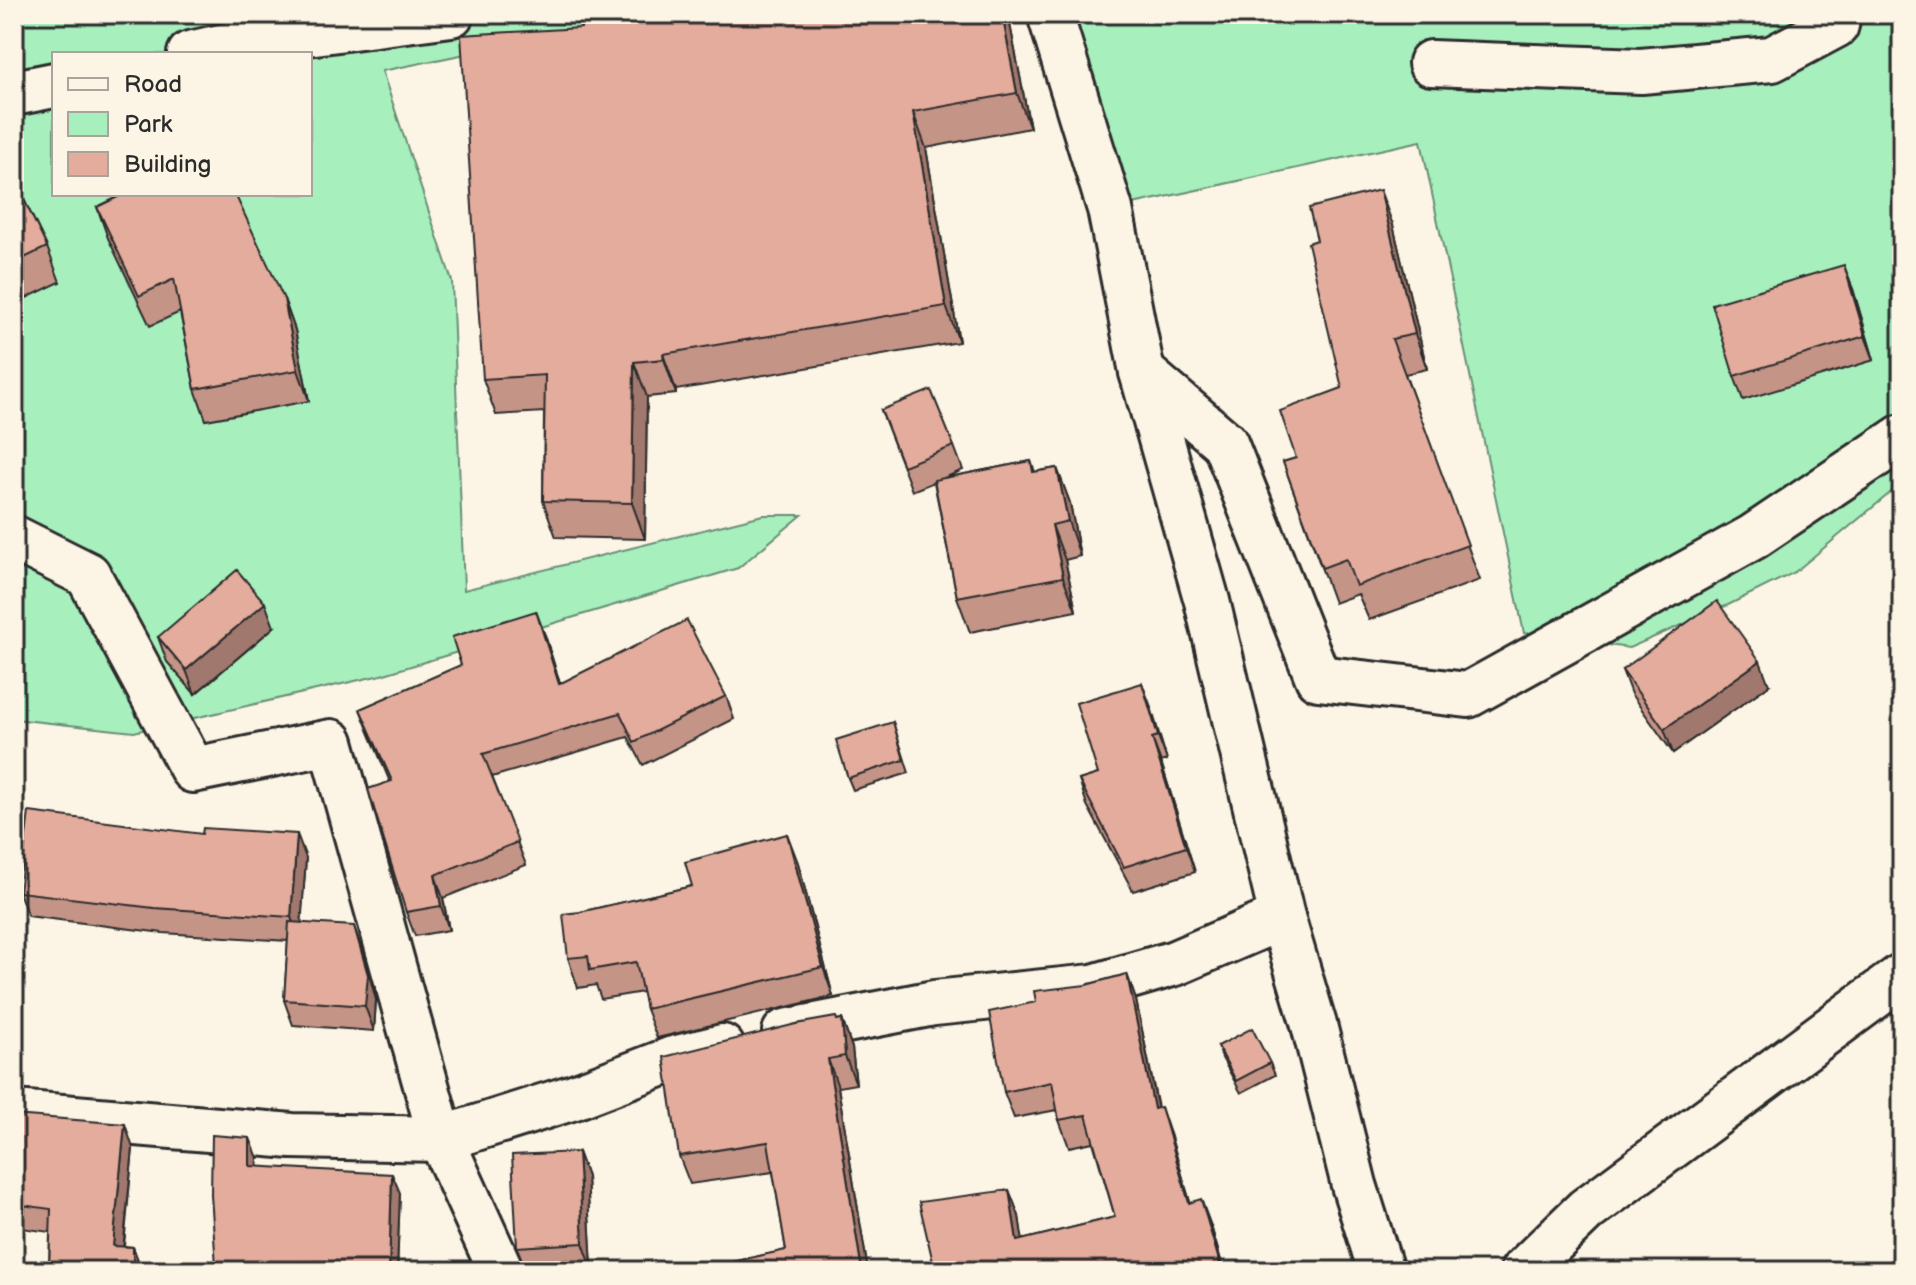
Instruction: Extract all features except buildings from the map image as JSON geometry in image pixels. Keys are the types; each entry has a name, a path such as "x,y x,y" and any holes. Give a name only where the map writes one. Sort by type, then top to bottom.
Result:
{"street":[{"path":"199,52 247,41 451,14"},
{"path":"1050,14 1110,209 1142,372 1207,601 1282,917 1314,1025 1354,1185 1381,1271"},
{"path":"1431,63 1641,71 1772,59 1836,25 1838,14"},
{"path":"14,93 52,85"},
{"path":"1142,372 1225,443 1318,678 1468,695 1753,537 1902,437"},
{"path":"14,538 88,575 193,770 331,742 441,1139 501,1271"},
{"path":"14,1113 292,1136 441,1139 574,1097 673,1059 801,1028 934,1003 1093,987 1175,963 1282,917"},
{"path":"1523,1271 1586,1210 1902,976"}],"green space":[{"path":"14,14 662,14 382,71 452,281 464,590 763,515 802,515 738,568 381,675 134,732 14,719"},
{"path":"1050,14 1902,14 1902,483 1795,572 1629,648 1524,633 1421,141 1110,209"}]}
